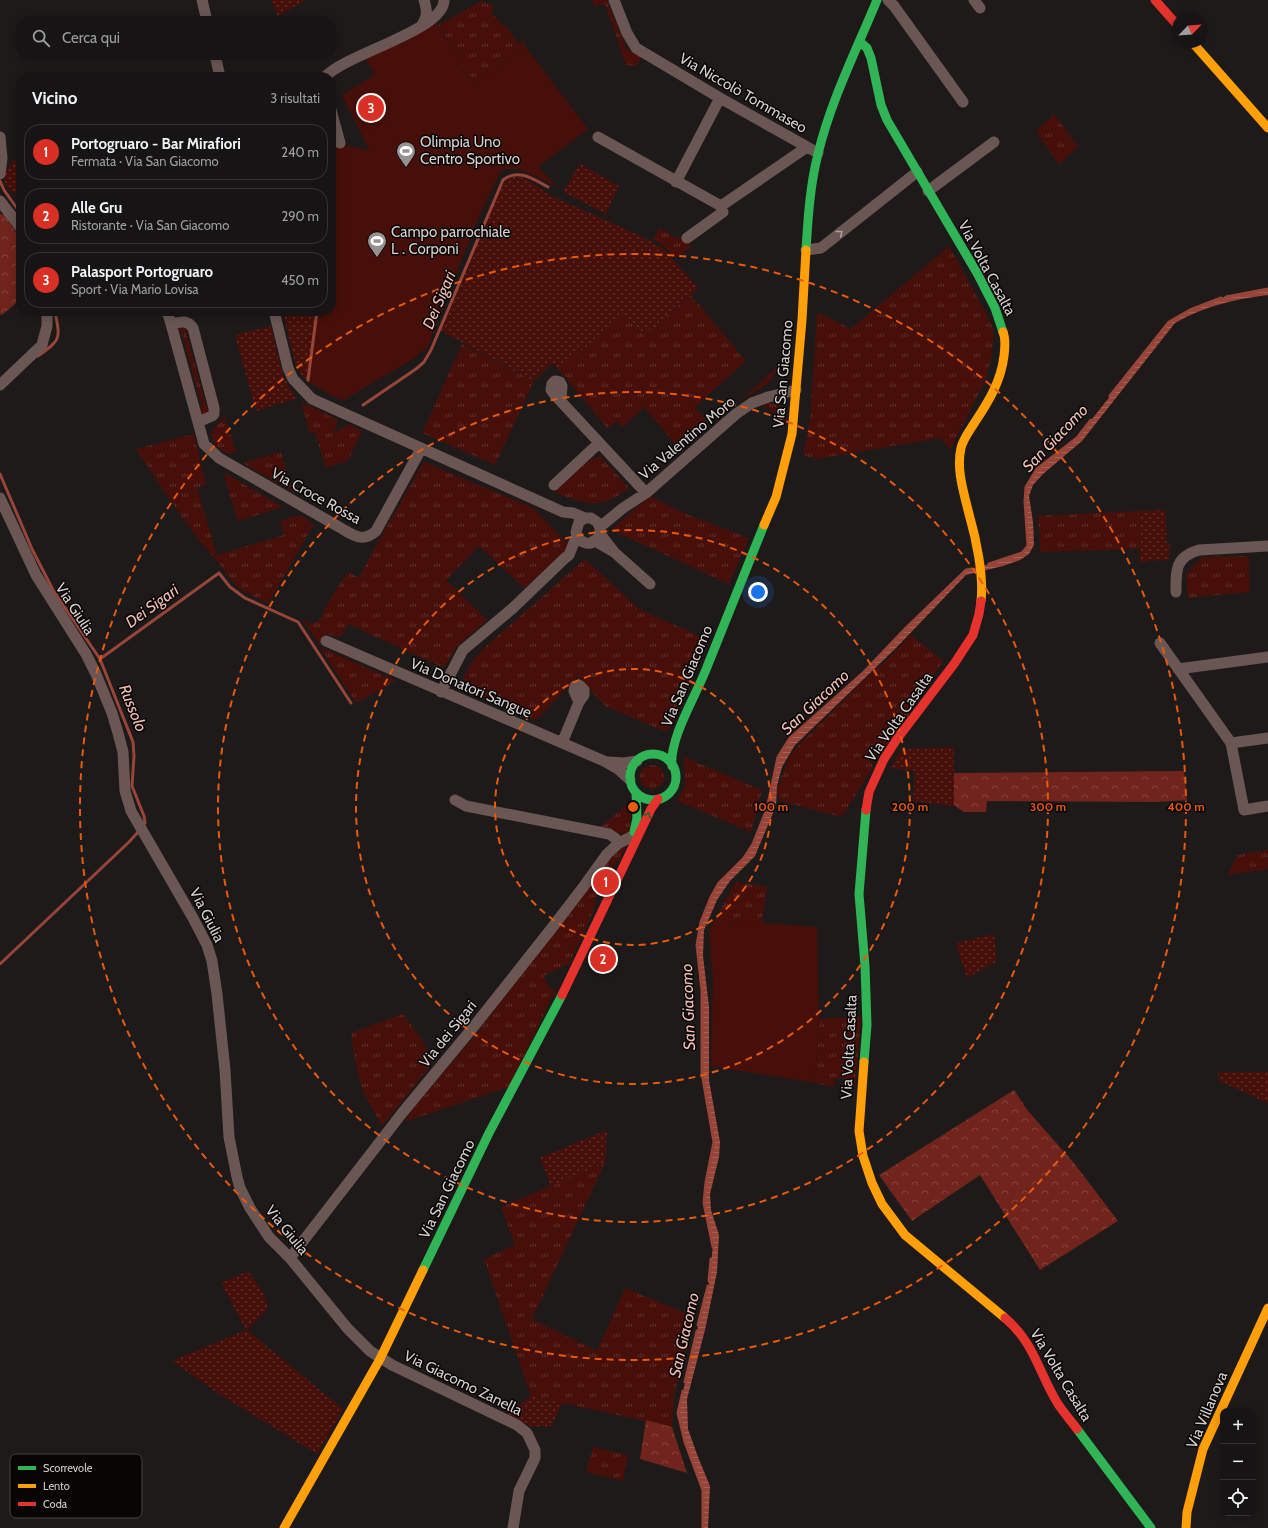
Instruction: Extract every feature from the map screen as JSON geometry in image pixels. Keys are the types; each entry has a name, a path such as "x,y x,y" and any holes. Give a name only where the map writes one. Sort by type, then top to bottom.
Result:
{"street":[{"path":"202,0 206,16"},
{"path":"422,25 426,19 427,12 424,0"},
{"path":"331,72 335,68 385,45 422,25 433,18 441,9 444,4 444,0"},
{"name":"Via Niccolò Tommaseo","path":"614,0 627,33 636,48 818,154"},
{"name":"Via San Giacomo","path":"672,766 671,756 675,740 707,668 776,497 792,434 809,209 818,154 836,96 877,0"},
{"path":"888,0 894,6 963,102"},
{"path":"1155,0 1172,19"},
{"name":"Via Volta Casalta","path":"860,42 867,48 871,58 881,105 887,120 977,273 995,308 1005,336 1006,350 997,384 961,448 960,479 974,533 982,592 979,614 973,635 954,664 892,746 876,773 869,792 865,815 859,894 865,966 867,1024 859,1131 863,1156 872,1183 882,1204 905,1235 1012,1324 1029,1346 1058,1404 1151,1528"},
{"path":"1197,48 1268,128"},
{"path":"216,60 219,72"},
{"path":"676,182 720,98"},
{"path":"336,128 340,143"},
{"path":"0,137 2,158 0,174"},
{"path":"598,137 721,206 723,212 687,238"},
{"path":"928,191 994,142"},
{"path":"721,206 807,147"},
{"path":"806,250 821,248 917,172"},
{"path":"0,201 16,222"},
{"path":"0,385 42,345 47,326 47,316"},
{"name":"Via Croce Rossa","path":"169,316 204,444 219,458 357,537 362,538 372,535 376,531 421,449"},
{"path":"275,316 288,368 293,379 305,394 325,406 421,449 563,512 573,513 650,584"},
{"path":"171,324 185,322 190,324 193,328 214,408 214,414 212,416 198,422"},
{"name":"Via Valentino Moro","path":"441,692 464,650 513,608 569,555 578,551 594,531 646,493 736,414 752,403 768,397 796,390"},
{"path":"561,400 599,444 646,493"},
{"path":"554,485 599,444"},
{"name":"Via Giulia","path":"0,498 36,575 86,654 102,686 123,752 125,791 131,812 201,931 207,945 212,962 217,994 225,1070 229,1138 240,1188 250,1208 268,1237 290,1258 348,1329 362,1344 380,1359"},
{"path":"563,512 582,541 594,531"},
{"path":"576,532 579,522 594,531"},
{"name":"Via Valentino Moro","path":"569,555 576,532"},
{"path":"1176,592 1176,572 1179,563 1190,553 1199,550 1268,546"},
{"name":"Via Donatori Sangue","path":"326,641 441,692 604,761 618,769 630,780"},
{"path":"1160,643 1231,743 1244,810 1268,806"},
{"path":"1178,669 1268,657"},
{"path":"562,743 579,702"},
{"path":"1231,743 1268,738"},
{"name":"Via San Giacomo","path":"652,754 675,740"},
{"path":"652,754 662,756 672,766 676,775 672,789 668,795 658,799 647,799 640,796 631,784 630,780 631,770 637,761 652,754"},
{"name":"Via Donatori Sangue","path":"604,761 624,763 637,761"},
{"name":"Via San Giacomo","path":"628,858 637,818 636,792"},
{"name":"Via San Giacomo","path":"284,1528 380,1359 489,1133 559,1000 628,858 650,809 658,799"},
{"path":"455,800 466,806 609,834 620,843"},
{"name":"Via dei Sigari","path":"290,1258 403,1112 475,1025 556,923 607,854 620,843 633,836"},
{"name":"Via Villanova","path":"1186,1528 1187,1512 1203,1449 1268,1308"},
{"name":"Via Giacomo Zanella","path":"380,1359 517,1425 527,1432 535,1450 535,1458 520,1491 513,1528"}],"green space":[{"path":"271,0 306,0 278,16"},
{"path":"592,0 607,0 627,50 642,56 636,66 626,65 605,4 594,6"},
{"path":"481,1 491,4 494,11 491,12 493,16 495,16 501,24 507,27 518,44 524,40 525,46 475,84 439,25"},
{"path":"437,23 475,84 525,46 588,129 538,167 558,187 519,169 502,169 476,223 427,348 413,359 342,401 310,383 317,316 336,316 336,144 369,150 342,95 375,75 365,58"},
{"path":"1054,114 1078,146 1059,165 1036,131"},
{"path":"16,160 16,195 6,186 4,175 13,161"},
{"path":"580,164 619,186 606,214 563,192"},
{"path":"518,176 531,182 550,195 645,238 664,249 698,288 644,335 624,314 559,370 552,363 534,381 441,331 500,190 507,179"},
{"path":"0,214 4,215 16,232 16,303 2,315 0,314"},
{"path":"660,228 678,239 682,236 692,246 676,258 662,244 653,239"},
{"path":"949,246 994,330 992,354 986,379 950,450 940,438 817,459 803,455 810,419 817,314 819,313 851,329"},
{"path":"691,295 746,361 695,407 707,421 677,446 644,407 623,427 617,421 608,429 559,370 624,314 644,335"},
{"path":"284,316 317,316 310,383 300,373 294,359"},
{"path":"271,326 277,355 283,373 291,390 297,398 256,411 235,335"},
{"path":"177,327 188,328 185,329 206,405 208,404 210,411 203,415 199,407 202,406 181,330 178,331"},
{"path":"462,344 534,381 495,465 422,433"},
{"path":"787,358 769,382 742,399"},
{"path":"301,402 338,420 334,433 349,424 362,431 348,461 326,468 315,432 310,433"},
{"path":"769,403 782,409 785,415 786,423 762,404"},
{"path":"224,415 236,452 224,452 217,447 213,440 212,432"},
{"path":"194,434 206,485 197,488 217,555 284,535 280,521 300,515 314,524 268,603 248,593 233,582 183,519 136,449"},
{"path":"281,452 292,491 243,463"},
{"path":"600,456 629,488 609,500 593,503 575,500 554,492 590,460"},
{"path":"424,462 533,508 570,546 524,588 479,546 446,580 487,620 456,647 444,668 348,624 340,636 335,637 327,633 320,644 302,619 311,624 319,621 333,594 348,572 359,578"},
{"path":"225,473 283,507 238,521 225,479"},
{"path":"650,496 686,514 749,538 729,584 611,530"},
{"path":"1165,510 1167,544 1170,545 1169,560 1139,562 1140,549 1138,511"},
{"path":"1138,511 1140,549 1040,552 1040,534 1037,516"},
{"path":"1249,556 1250,592 1188,598 1186,575 1202,557"},
{"path":"585,559 639,609 706,639 676,719 666,732 605,706 578,676 536,720 466,690 463,678 472,662 482,650"},
{"path":"911,635 943,661 890,744 880,755 877,753 871,760 873,767 842,817 780,801 777,790 790,756 872,672 883,664"},
{"path":"320,647 396,681 356,703"},
{"path":"954,747 954,806 913,801 915,771 890,768 902,749"},
{"path":"684,757 762,790 751,832 677,801 685,785"},
{"path":"652,765 660,769 664,777 660,785 652,789 644,785 640,777 644,769"},
{"path":"1184,771 1187,800 1158,802 987,801 986,812 964,812 946,800 931,780 955,773"},
{"path":"631,801 630,831 625,835 601,827"},
{"path":"626,845 624,852 605,878 598,893 593,912 569,964 544,976 548,985 555,991 509,1087 404,1122 411,1111 475,1035 590,887 605,863 620,848"},
{"path":"1268,850 1268,869 1227,875 1238,855"},
{"path":"736,882 767,887 762,923 715,919"},
{"path":"715,919 817,927 819,1019 815,1083 711,1066 713,981 709,931"},
{"path":"994,934 997,961 967,978 956,943"},
{"path":"403,1014 420,1037 434,1061 382,1126 363,1092 355,1061 351,1033"},
{"path":"861,1017 855,1086 844,1085 845,1079 835,1078 834,1087 815,1083 819,1019"},
{"path":"1218,1072 1268,1072 1268,1103 1219,1081"},
{"path":"1014,1090 1028,1111 1074,1163 1118,1221 1040,1270 980,1175 912,1221 879,1175"},
{"path":"607,1130 605,1163 551,1186 540,1158"},
{"path":"605,1163 532,1319 597,1351 625,1288 695,1317 680,1368 674,1399 672,1427 531,1396 484,1259 515,1245 501,1207"},
{"path":"248,1271 263,1292 268,1307 247,1330 343,1409 317,1454 219,1394 172,1361 246,1330 221,1283"},
{"path":"531,1396 562,1403 551,1427 532,1427 507,1414"},
{"path":"646,1420 672,1427 687,1473 640,1459"},
{"path":"593,1447 628,1455 623,1481 586,1472"}],"shaded area":[{"path":"1268,289 1268,295 1220,304 1197,312 1175,323 1082,441 1043,474 1033,485 1029,496 1033,522 1034,545 1029,554 1020,560 1003,566 966,575 896,648 795,745 782,767 777,786 776,806 755,856 730,881 717,900 704,930 703,956 709,1007 709,1080 720,1142 719,1157 710,1194 711,1210 719,1235 717,1272 705,1330 687,1399 688,1429 710,1486 708,1528 703,1528 703,1490 685,1442 679,1411 691,1354 709,1284 713,1244 704,1203 706,1182 714,1142 702,1073 702,990 697,945 701,922 711,897 719,883 744,858 753,844 767,809 778,757 790,738 864,672 906,628 966,570 1022,553 1028,546 1025,501 1026,487 1037,469 1077,438 1169,322 1190,310 1227,296"}],"waterway":[{"name":"Dei Sigari","path":"363,405 424,362 431,350 503,180 514,175 520,175 531,178 548,187"},
{"name":"Russolo","path":"0,181 4,190 16,207"},
{"name":"San Giacomo","path":"1226,297 1268,289"},
{"name":"San Giacomo","path":"1110,396 1169,322 1190,310 1221,298"},
{"name":"Russolo","path":"38,356 51,346 57,338 58,327 56,316"},
{"path":"308,380 316,316"},
{"name":"San Giacomo","path":"989,564 1022,553 1028,546 1025,501 1026,487 1037,469 1077,438 1091,420"},
{"name":"Russolo","path":"0,474 32,549 53,590 100,659 133,742 134,756 132,786 144,816 145,823 142,826"},
{"name":"San Giacomo","path":"713,1247 704,1203 706,1182 714,1142 702,1073 702,990 697,945 701,922 711,897 719,883 744,858 753,844 767,809 778,757 790,738 864,672 906,628 966,570 972,569"},
{"path":"100,659 219,573 230,587 245,598 298,622 351,703"},
{"name":"Russolo","path":"0,964 139,831"},
{"name":"San Giacomo","path":"709,1281 711,1259"},
{"name":"San Giacomo","path":"698,1325 708,1286"},
{"name":"San Giacomo","path":"685,1382 697,1331"},
{"name":"San Giacomo","path":"683,1391 678,1413 685,1442 703,1490 703,1528"}],"traffic: fast":[{"path":"806,250 811,190 823,134 844,76 877,0"},
{"path":"860,42 867,48 871,58 881,105 887,120 977,273 995,308 1003,332"},
{"path":"672,766 672,755 679,729 703,678 764,525"},
{"path":"653,754 666,758 672,764 676,777 672,790 666,796 653,800 640,796 634,790 630,777 634,764 640,758 653,754"},
{"path":"634,832 637,818 636,792"},
{"path":"864,1062 867,1025 865,966 859,894 866,810"},
{"path":"423,1270 489,1133 562,995"},
{"path":"1077,1429 1151,1528"}],"traffic: slow":[{"path":"1197,48 1268,128"},
{"path":"764,525 776,497 792,434 802,320 806,250"},
{"path":"981,601 982,591 979,557 961,481 959,465 963,441 990,398 1000,374 1005,347 1003,332"},
{"path":"864,1062 859,1131 863,1156 872,1183 882,1204 905,1235 1005,1318"},
{"path":"284,1528 380,1359 423,1270"},
{"path":"1186,1528 1187,1512 1203,1449 1268,1308"}],"traffic: jam":[{"path":"1155,0 1172,19"},
{"path":"866,810 869,792 884,759 897,739 954,664 973,635 981,601"},
{"path":"562,995 651,809 658,799"},
{"path":"1005,1318 1015,1328 1030,1348 1051,1393 1077,1429"}],"place":[{"name":"Palasport Portogruaro","path":"371,108"},
{"name":"Olimpia Uno Centro Sportivo","path":"406,168"},
{"name":"Campo parrochiale L . Corponi","path":"377,258"},
{"name":"Portogruaro - Bar Mirafiori","path":"606,882"},
{"name":"Alle Gru","path":"603,959"}]}
